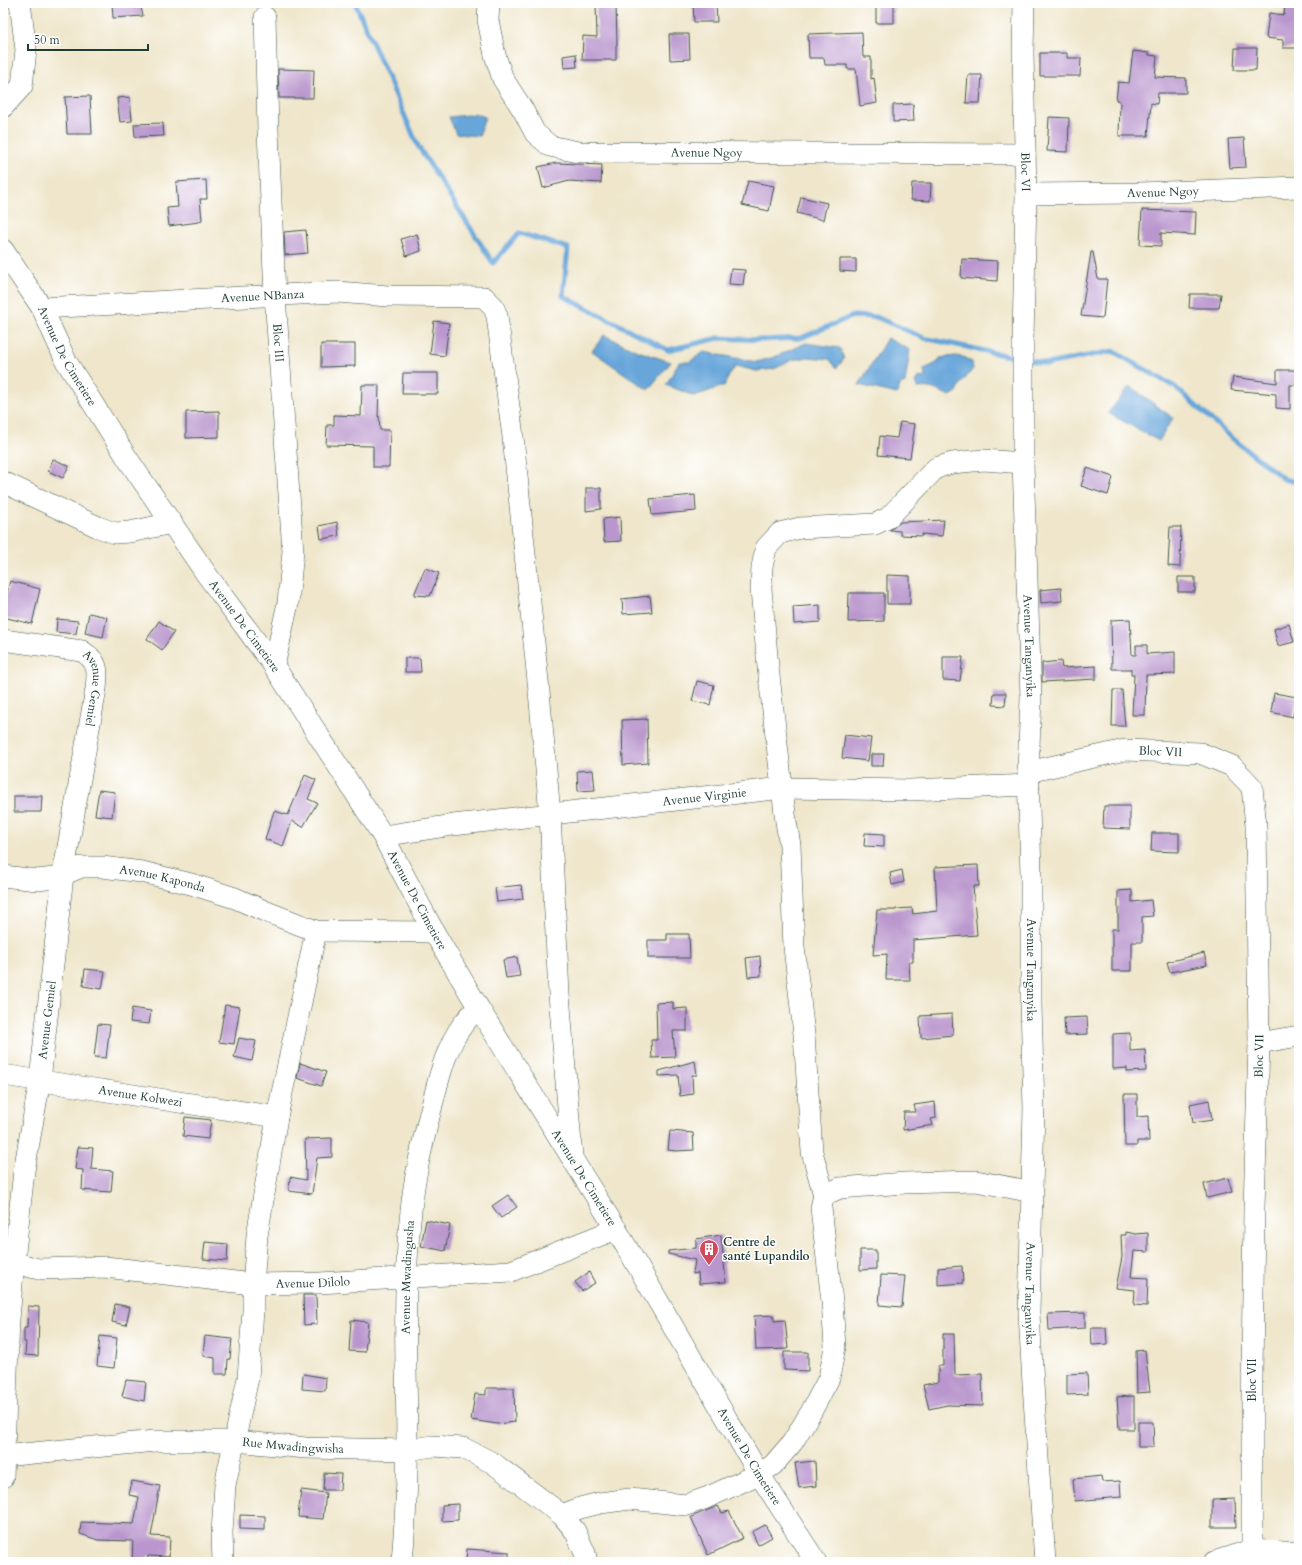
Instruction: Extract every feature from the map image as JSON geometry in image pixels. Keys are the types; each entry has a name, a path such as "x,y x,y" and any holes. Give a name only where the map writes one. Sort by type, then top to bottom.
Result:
{"street":[{"path":"3,107 22,86 26,50 20,3"},
{"name":"Avenue Ngoy","path":"489,3 488,20 495,56 503,80 523,110 535,133 550,146 578,152 1025,154"},
{"name":"Bloc VI","path":"1023,377 1026,194 1023,53 1024,3"},
{"name":"Bloc III","path":"265,17 275,296 293,551 288,603 274,666"},
{"name":"Avenue Ngoy","path":"1026,194 1140,193 1299,187"},
{"name":"Avenue De Cimetiere","path":"3,250 42,308 66,360 129,461 207,575 274,666 383,836 434,932 478,1007 616,1229 759,1474 816,1562"},
{"name":"Avenue NBanza","path":"42,308 337,292 388,296 484,297 493,306 497,316 513,437 540,691 550,814"},
{"name":"Avenue Tanganyika","path":"1023,377 1022,462 1031,698 1028,778 1034,1108 1029,1313 1045,1562"},
{"path":"562,1515 580,1508 600,1503 630,1498 686,1505 706,1498 759,1474 773,1465 792,1443 829,1378 835,1347 832,1301 821,1208 824,1195 812,1152 804,1034 794,947 790,845 768,667 761,589 762,567 766,548 780,533 800,528 875,524 888,518 936,468 952,463 984,460 1022,462"},
{"path":"3,482 98,527 115,533 130,532 172,523"},
{"name":"Avenue Gemiel","path":"3,640 82,651 93,658 97,670 96,689 63,875 40,1080 8,1261 3,1477"},
{"name":"Bloc VII","path":"1028,778 1126,750 1200,753 1232,766 1252,787 1256,826 1259,1043 1252,1361 1252,1556"},
{"name":"Avenue Virginie","path":"383,836 453,825 783,788 910,790 1028,778"},
{"path":"550,814 559,994 572,1159"},
{"name":"Avenue Kaponda","path":"3,876 37,880 55,878 81,866 142,872 191,884 236,898 267,912 316,930 434,932"},
{"path":"223,1562 222,1533 225,1485 248,1378 253,1311 256,1236 277,1117 316,930"},
{"name":"Avenue Mwadingusha","path":"402,1562 407,1498 405,1373 406,1278 411,1211 418,1162 440,1074 454,1040 463,1024 478,1007"},
{"path":"1259,1043 1299,1036"},
{"name":"Avenue Kolwezi","path":"3,1076 40,1080 277,1117"},
{"path":"824,1195 840,1188 969,1181 1002,1185 1033,1192"},
{"name":"Avenue Dilolo","path":"8,1261 47,1270 105,1267 253,1284 320,1283 512,1271 616,1229"},
{"name":"Rue Mwadingwisha","path":"4,1456 155,1441 235,1441 306,1448 407,1450 433,1446 463,1448 493,1463 562,1515 575,1531 585,1553 587,1562"},
{"path":"1214,1562 1252,1556 1299,1553"}],"water":[{"path":"476,114 485,117 479,136 456,134 449,117"},
{"path":"604,335 638,351 671,362 648,390 592,351"},
{"path":"887,338 910,350 905,383 900,385 897,394 859,385"},
{"path":"806,343 840,348 844,359 837,368 829,359 808,357 792,360 774,369 756,371 736,366 724,386 694,396 666,385 679,362 689,362 704,352 757,362 774,357"},
{"path":"955,356 963,357 972,362 973,369 960,385 957,392 950,396 931,388 918,388 915,382 918,377 925,378 924,369 937,363 940,358"},
{"path":"1130,386 1173,418 1159,441 1108,413"}],"building":[{"path":"112,3 140,3 143,16 113,18"},
{"path":"596,3 616,3 616,60 582,60 583,36 597,37"},
{"path":"693,3 716,3 717,22 694,22"},
{"path":"876,3 894,3 894,23 876,23"},
{"path":"1285,4 1299,5 1299,48 1283,48 1283,40 1266,38 1269,13 1284,15"},
{"path":"862,32 863,57 871,57 871,79 874,78 877,103 860,106 856,69 847,69 847,65 825,65 824,58 809,58 808,34"},
{"path":"669,34 689,34 690,59 670,60"},
{"path":"1235,48 1257,48 1256,70 1234,70"},
{"path":"1133,51 1149,53 1149,55 1157,56 1155,77 1186,78 1186,93 1158,93 1157,104 1151,103 1148,136 1119,136 1120,101 1116,100 1118,82 1129,83"},
{"path":"1040,53 1067,53 1067,58 1081,58 1080,76 1040,76"},
{"path":"576,54 577,67 564,68 563,56"},
{"path":"278,69 314,70 313,98 279,98"},
{"path":"968,75 982,75 980,103 966,103"},
{"path":"90,96 92,134 67,134 65,97"},
{"path":"130,97 132,121 120,122 117,98"},
{"path":"913,104 914,121 893,122 893,105"},
{"path":"1049,117 1069,118 1068,152 1047,151"},
{"path":"163,123 164,136 135,137 134,124"},
{"path":"1244,138 1246,167 1230,168 1228,139"},
{"path":"556,163 602,165 601,183 569,181 543,188 538,167"},
{"path":"206,180 207,199 200,199 202,220 199,222 169,226 167,208 178,207 176,182"},
{"path":"748,181 774,186 769,211 742,205"},
{"path":"912,183 931,183 930,201 911,200"},
{"path":"801,197 827,203 823,220 797,213"},
{"path":"1142,210 1196,212 1195,235 1161,233 1161,246 1140,245"},
{"path":"306,230 308,253 285,255 284,232"},
{"path":"417,234 421,251 406,256 401,239"},
{"path":"1091,252 1093,252 1098,279 1107,279 1103,318 1081,316"},
{"path":"840,259 856,259 856,272 840,271"},
{"path":"962,259 998,261 997,281 961,278"},
{"path":"731,269 745,270 743,285 729,284"},
{"path":"1190,294 1221,294 1219,308 1189,308"},
{"path":"434,321 449,323 445,356 430,354"},
{"path":"321,344 355,344 355,366 321,367"},
{"path":"1277,370 1299,370 1299,385 1290,385 1290,409 1276,408 1276,394 1231,390 1233,377 1277,383"},
{"path":"403,373 438,373 438,394 402,394"},
{"path":"362,385 379,385 378,417 379,416 380,430 390,430 389,467 373,467 373,446 326,445 327,425 334,425 334,415 361,416"},
{"path":"219,411 219,437 186,438 186,412"},
{"path":"900,422 915,424 910,458 878,455 880,436 897,438"},
{"path":"53,459 69,466 63,478 48,471"},
{"path":"1087,468 1113,477 1108,495 1081,486"},
{"path":"586,488 601,488 601,509 586,511"},
{"path":"695,495 696,511 652,515 650,499"},
{"path":"620,517 621,541 604,542 603,519"},
{"path":"944,520 942,536 922,534 922,536 900,535 900,531 890,530 901,522"},
{"path":"337,522 339,536 321,539 319,526"},
{"path":"1170,527 1181,527 1180,567 1168,566"},
{"path":"425,568 439,573 430,596 414,595"},
{"path":"887,575 910,576 910,604 887,604"},
{"path":"1178,577 1195,577 1195,592 1178,592"},
{"path":"10,581 40,589 32,624 3,617 3,608"},
{"path":"1061,588 1062,601 1041,603 1040,590"},
{"path":"849,593 884,593 884,621 848,622"},
{"path":"650,596 652,612 623,614 622,599"},
{"path":"820,605 820,622 794,624 793,607"},
{"path":"89,613 107,617 103,637 85,633"},
{"path":"57,619 78,621 76,634 56,632"},
{"path":"1130,619 1132,655 1136,655 1136,645 1147,645 1147,654 1175,652 1175,674 1146,675 1145,715 1132,715 1134,675 1131,675 1131,669 1112,669 1111,620"},
{"path":"159,621 174,632 162,650 147,639"},
{"path":"1289,624 1294,642 1278,646 1274,629"},
{"path":"943,657 963,657 960,681 943,680"},
{"path":"405,658 420,658 421,672 405,672"},
{"path":"1061,661 1062,668 1096,666 1096,679 1042,682 1042,663"},
{"path":"697,681 714,685 710,705 692,701"},
{"path":"1113,690 1122,690 1125,726 1112,726"},
{"path":"994,693 1006,693 1005,706 993,705"},
{"path":"1274,693 1297,697 1293,717 1271,712"},
{"path":"647,719 648,763 623,765 622,720"},
{"path":"845,735 871,738 868,761 842,758"},
{"path":"871,754 884,754 883,766 871,766"},
{"path":"593,770 595,790 578,791 577,771"},
{"path":"305,775 316,780 308,799 317,803 303,827 292,821 283,846 265,839 274,811 288,815"},
{"path":"99,790 115,792 112,817 95,815"},
{"path":"14,796 42,796 41,812 14,812"},
{"path":"1104,806 1130,806 1130,829 1103,828"},
{"path":"865,833 884,834 884,847 864,846"},
{"path":"1152,833 1179,833 1179,852 1151,851"},
{"path":"978,865 979,886 973,886 977,935 913,940 913,962 909,962 910,980 886,980 887,954 873,955 877,910 912,908 913,914 937,911 935,867"},
{"path":"902,870 904,882 892,885 890,873"},
{"path":"521,885 523,899 497,902 495,888"},
{"path":"1132,890 1132,902 1151,900 1153,916 1142,917 1142,942 1132,942 1132,971 1112,971 1112,929 1118,929 1118,891"},
{"path":"667,934 689,934 690,958 648,958 648,940 667,940"},
{"path":"1204,953 1207,965 1170,972 1167,962"},
{"path":"760,956 761,976 748,977 746,958"},
{"path":"517,957 520,976 506,978 503,960"},
{"path":"85,969 105,971 102,989 83,986"},
{"path":"673,1002 673,1009 687,1008 687,1031 673,1031 675,1057 652,1058 651,1040 657,1040 656,1003"},
{"path":"225,1005 240,1007 234,1044 219,1042"},
{"path":"132,1008 151,1011 149,1024 130,1022"},
{"path":"952,1014 953,1035 921,1038 920,1016"},
{"path":"1087,1017 1088,1034 1065,1035 1064,1018"},
{"path":"98,1024 110,1025 106,1058 94,1057"},
{"path":"1130,1033 1130,1051 1145,1050 1146,1071 1127,1072 1127,1068 1113,1069 1113,1034"},
{"path":"239,1038 256,1041 252,1061 234,1057"},
{"path":"695,1061 697,1075 692,1075 693,1094 680,1096 678,1075 659,1076 659,1071"},
{"path":"300,1063 326,1072 321,1086 297,1078"},
{"path":"1124,1094 1137,1094 1137,1117 1148,1116 1149,1141 1137,1141 1137,1146 1125,1146"},
{"path":"1209,1100 1212,1120 1193,1123 1190,1104"},
{"path":"935,1102 936,1118 931,1119 933,1125 903,1130 904,1112 916,1112 914,1105"},
{"path":"185,1117 211,1120 208,1139 183,1136"},
{"path":"670,1131 693,1133 694,1150 668,1150"},
{"path":"332,1138 332,1157 317,1158 312,1194 289,1191 290,1177 306,1180 305,1139"},
{"path":"78,1147 93,1148 91,1169 113,1171 111,1192 82,1190 83,1170 75,1169"},
{"path":"1228,1178 1232,1192 1207,1198 1204,1184"},
{"path":"508,1195 517,1207 501,1218 492,1206"},
{"path":"426,1220 450,1225 445,1251 421,1246"},
{"path":"1126,1232 1136,1234 1148,1233 1148,1252 1134,1251 1131,1277 1148,1278 1147,1306 1134,1305 1135,1290 1116,1288 1122,1257 1121,1235 1126,1235"},
{"name":"Centre de santé Lupandilo","path":"721,1235 726,1282 699,1284 698,1273 693,1274 695,1260 668,1254 668,1251 696,1248 696,1239"},
{"path":"205,1242 228,1244 227,1261 203,1259"},
{"path":"860,1250 876,1250 876,1269 860,1270"},
{"path":"962,1266 963,1283 938,1285 938,1268"},
{"path":"589,1272 595,1283 582,1291 575,1282"},
{"path":"881,1275 905,1276 902,1307 879,1305"},
{"path":"303,1295 316,1295 317,1324 304,1325"},
{"path":"115,1304 130,1307 126,1325 112,1322"},
{"path":"28,1306 39,1307 38,1356 25,1355 26,1342 24,1342 24,1328 27,1328"},
{"path":"1085,1313 1085,1328 1049,1330 1048,1314"},
{"path":"774,1315 774,1321 785,1320 788,1349 756,1350 754,1316"},
{"path":"351,1320 368,1322 365,1352 349,1351"},
{"path":"1091,1328 1106,1328 1107,1344 1092,1345"},
{"path":"943,1334 954,1334 955,1375 982,1374 983,1406 947,1405 929,1409 923,1385 938,1382 938,1366 943,1366"},
{"path":"100,1336 117,1338 114,1368 97,1366"},
{"path":"205,1336 232,1339 227,1374 215,1374 215,1358 203,1356"},
{"path":"1145,1350 1150,1392 1137,1393 1136,1351"},
{"path":"784,1352 808,1352 808,1371 784,1370"},
{"path":"1087,1373 1088,1394 1067,1395 1067,1374"},
{"path":"303,1374 326,1378 325,1391 302,1389"},
{"path":"126,1380 146,1382 144,1401 122,1396"},
{"path":"486,1388 514,1388 515,1422 497,1424 471,1420 475,1394 486,1395"},
{"path":"1134,1396 1134,1429 1119,1429 1117,1397"},
{"path":"1138,1422 1153,1422 1154,1447 1138,1447"},
{"path":"815,1461 816,1486 799,1488 795,1463"},
{"path":"324,1473 341,1474 340,1490 323,1490"},
{"path":"1101,1476 1102,1482 1120,1481 1121,1497 1075,1501 1073,1479"},
{"path":"132,1481 160,1486 151,1536 170,1537 169,1557 148,1556 147,1562 132,1562 133,1541 98,1540 80,1534 81,1522 134,1524 139,1497 129,1495"},
{"path":"301,1490 326,1493 323,1519 298,1517"},
{"path":"1235,1499 1236,1527 1212,1527 1212,1500"},
{"path":"458,1504 458,1520 442,1521 442,1505"},
{"path":"718,1506 722,1513 729,1511 743,1538 708,1555 691,1517"},
{"path":"240,1515 265,1516 265,1530 240,1529"},
{"path":"765,1525 772,1537 758,1545 752,1532"},
{"path":"467,1549 509,1552 509,1562 466,1562"}],"waterway":[{"path":"355,3 418,146 493,263 519,233 568,248 563,296 668,350 719,338 763,340 801,338 853,316 876,317 924,338 1018,358"},
{"path":"1028,360 1047,364 1113,351 1175,387 1232,438 1284,479 1299,483"}],"place":[{"name":"Centre de santé Lupandilo","path":"709,1266"}]}
